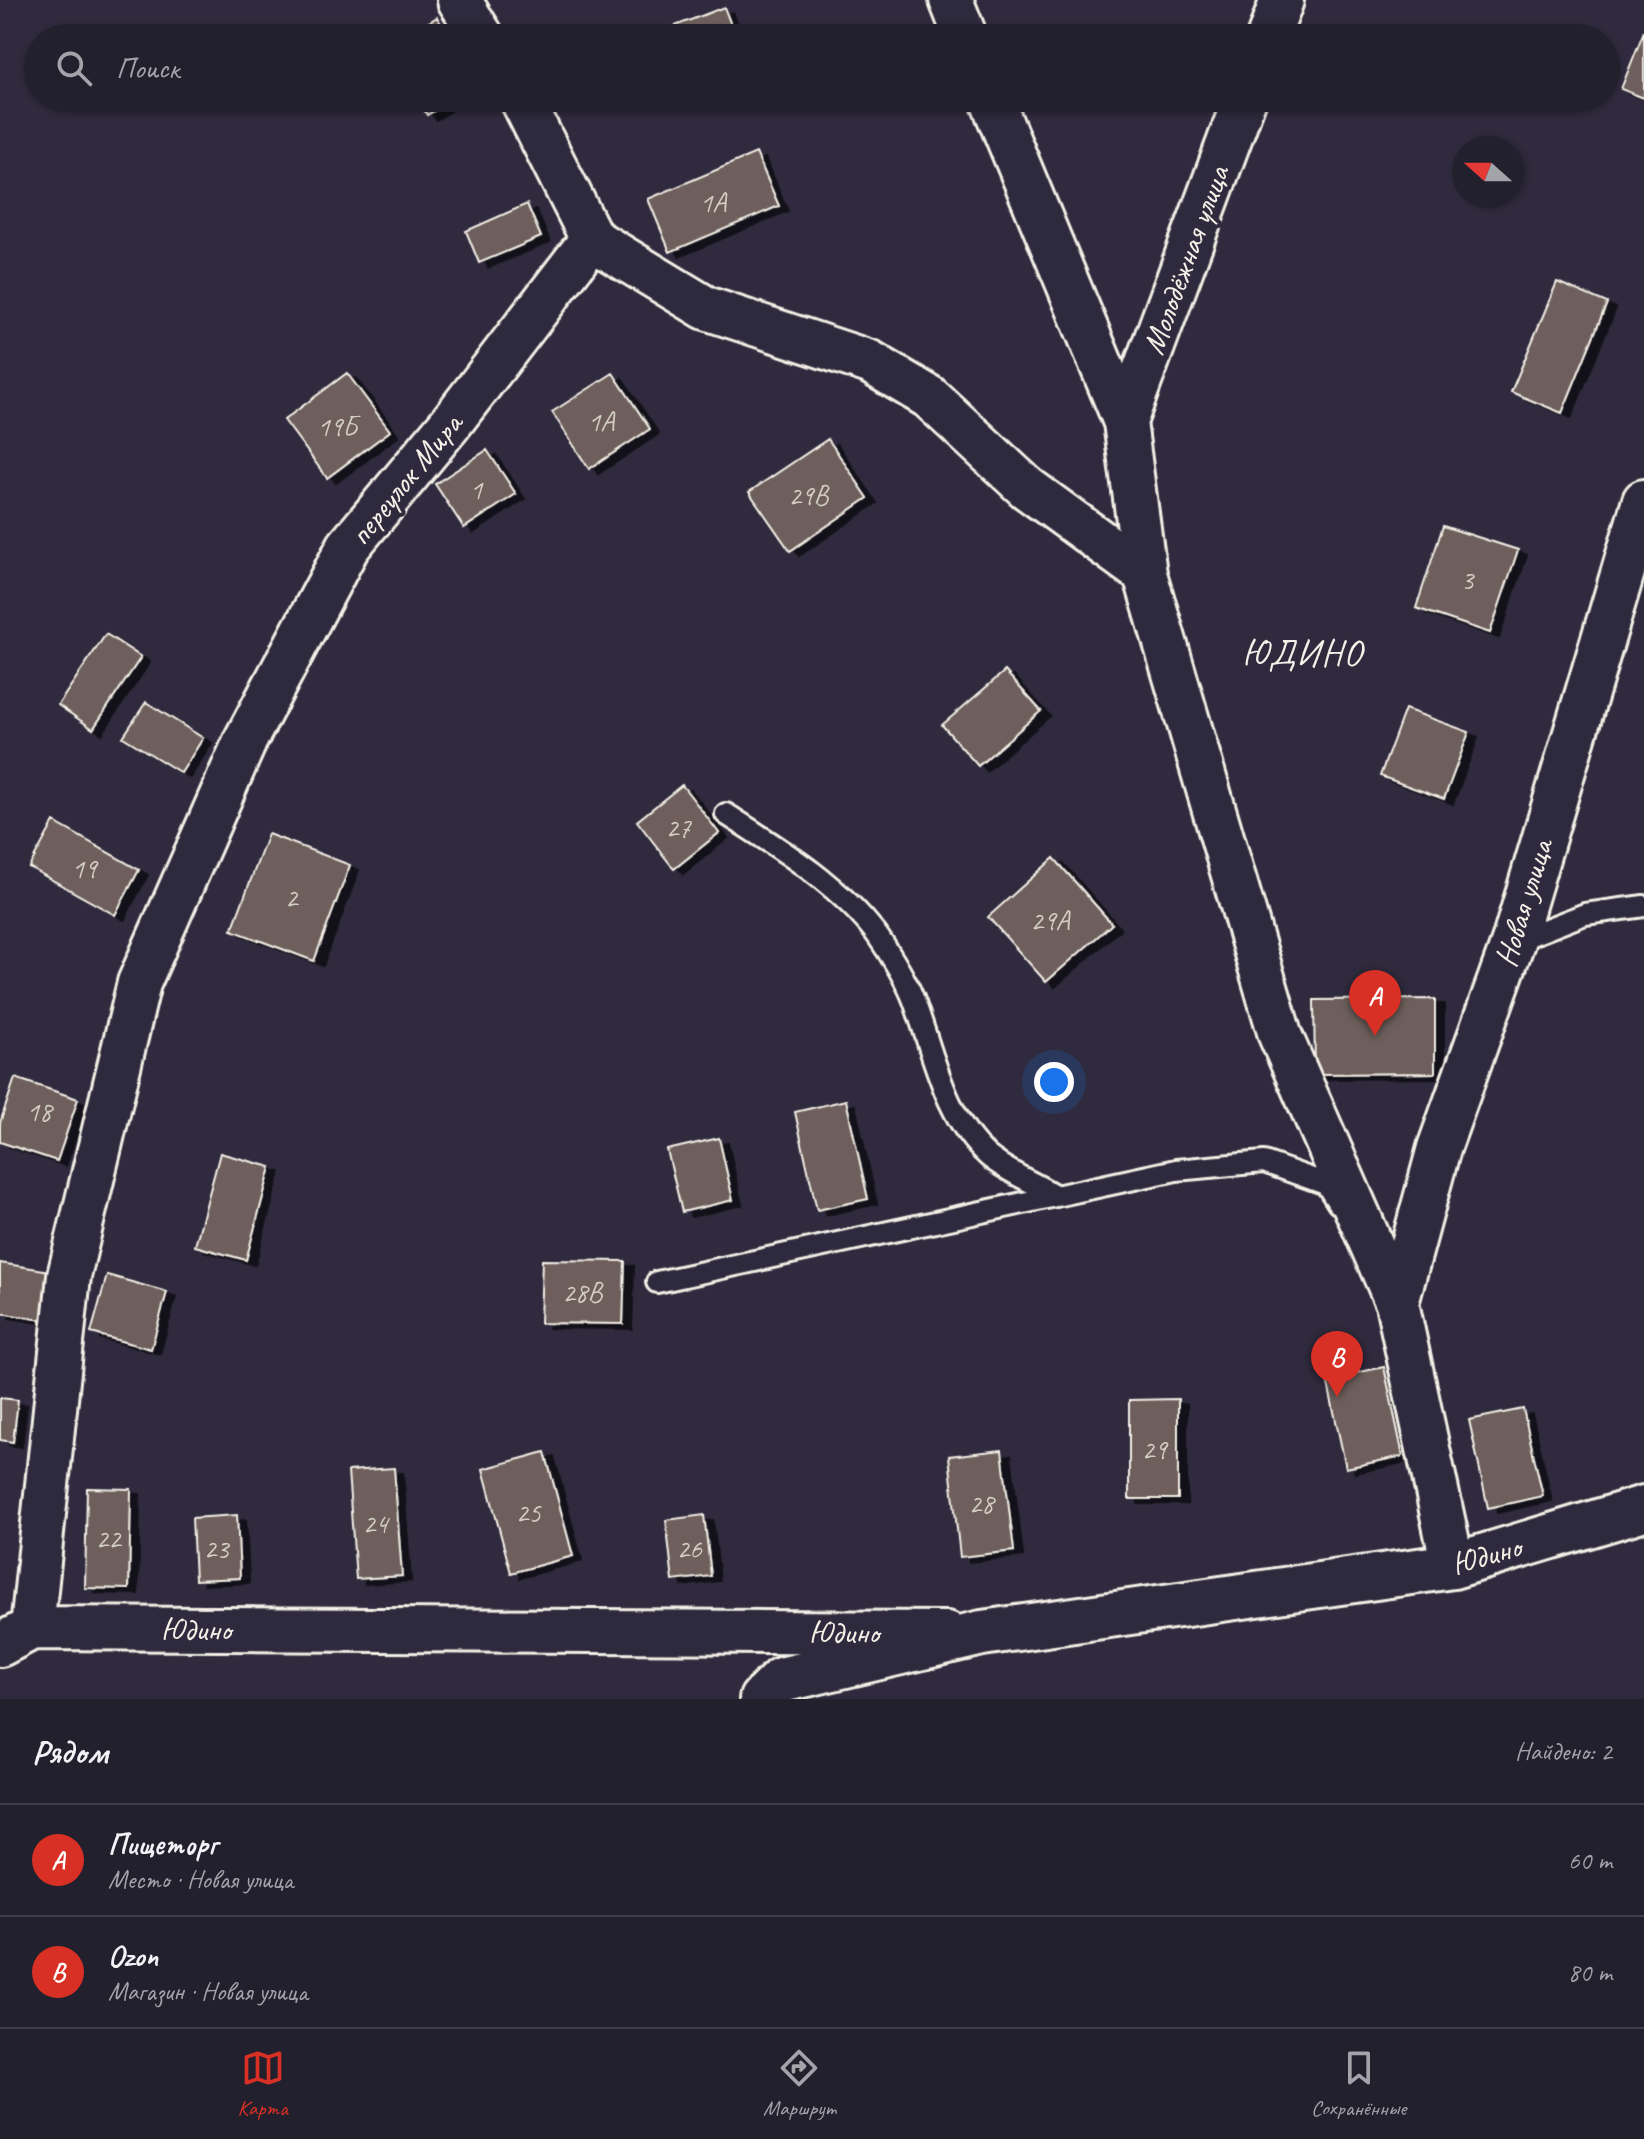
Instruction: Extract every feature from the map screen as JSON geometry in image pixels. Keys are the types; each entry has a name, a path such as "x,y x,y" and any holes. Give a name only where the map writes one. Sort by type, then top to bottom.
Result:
{"street":[{"path":"459,0 474,24"},
{"path":"951,0 960,24"},
{"path":"1273,24 1282,0"},
{"path":"528,112 592,239 706,308 870,362 929,397 1027,488 1145,574"},
{"path":"997,112 1125,422 1145,574 1280,1035 1397,1303 1453,1566"},
{"name":"Молодёжная улица","path":"1125,422 1240,112"},
{"name":"переулок Мира","path":"16,1637 69,1276 135,999 246,739 348,547 450,424 592,239"},
{"name":"Новая улица","path":"1397,1303 1439,1148 1513,942 1642,515"},
{"name":"Юдино","path":"16,1637 982,1633 1453,1566 1644,1508"},
{"path":"762,1699 781,1680 982,1633"}],"lane":[{"path":"726,814 798,862 832,889 876,934 912,995 932,1058 960,1121 989,1156 1056,1196"},
{"path":"1513,942 1585,914 1644,906"},
{"path":"657,1282 1176,1170 1264,1162 1326,1184 1397,1303"}],"building":[{"path":"724,7 731,24 680,24"},
{"path":"437,17 441,24 425,24"},
{"path":"1644,31 1644,98 1621,89"},
{"path":"756,153 779,206 670,252 648,199"},
{"path":"527,204 541,237 479,263 466,231"},
{"path":"1557,282 1607,303 1562,413 1511,392"},
{"path":"347,373 390,431 327,478 284,420"},
{"path":"613,373 650,429 589,469 552,412"},
{"path":"828,439 868,498 790,551 749,492"},
{"path":"487,450 516,494 464,528 435,484"},
{"path":"1443,526 1518,550 1490,633 1416,608"},
{"path":"106,634 141,657 93,729 58,705"},
{"path":"1005,671 1041,711 978,766 942,725"},
{"path":"146,702 203,738 181,773 123,737"},
{"path":"1405,709 1469,732 1444,799 1380,776"},
{"path":"682,785 719,833 674,869 637,821"},
{"path":"54,822 139,870 115,915 29,867"},
{"path":"268,834 350,865 314,961 232,930"},
{"path":"1054,858 1112,924 1046,982 988,917"},
{"path":"1435,999 1435,1073 1315,1074 1314,1000"},
{"path":"15,1078 78,1099 57,1161 0,1142 0,1123"},
{"path":"846,1100 868,1199 817,1210 795,1112"},
{"path":"719,1138 733,1200 682,1212 667,1150"},
{"path":"220,1153 271,1167 246,1260 195,1246"},
{"path":"542,1260 625,1261 623,1324 540,1323"},
{"path":"0,1263 57,1272 49,1321 0,1313"},
{"path":"107,1275 167,1292 151,1349 91,1333"},
{"path":"1384,1367 1403,1456 1346,1468 1327,1379"},
{"path":"0,1398 18,1400 13,1442 0,1440"},
{"path":"1178,1399 1178,1499 1129,1499 1129,1400"},
{"path":"1523,1409 1543,1496 1488,1508 1469,1420"},
{"path":"1002,1450 1014,1551 960,1557 949,1456"},
{"path":"545,1452 573,1556 511,1573 483,1469"},
{"path":"394,1468 402,1576 356,1579 348,1471"},
{"path":"87,1488 131,1489 129,1589 85,1588"},
{"path":"237,1515 240,1578 195,1580 192,1518"},
{"path":"704,1515 711,1576 673,1581 666,1520"}],"place":[{"name":"Пищеторг","path":"1375,1036"},
{"name":"Ozon","path":"1337,1397"}],"district":[{"name":"ЮДИНО","path":"1303,652"}]}
